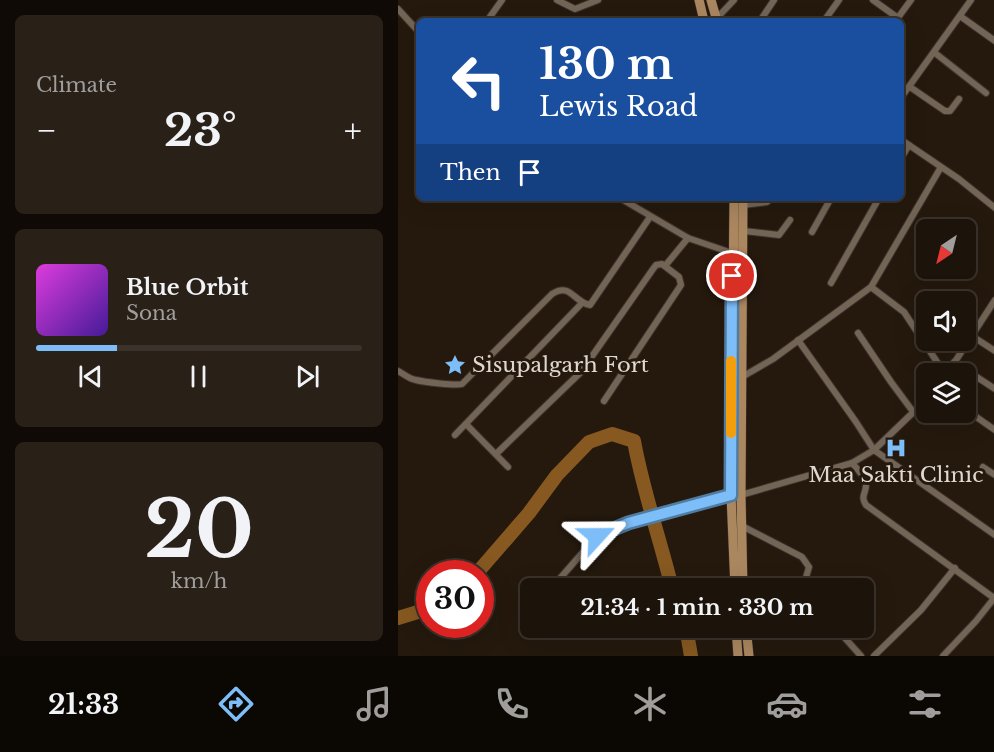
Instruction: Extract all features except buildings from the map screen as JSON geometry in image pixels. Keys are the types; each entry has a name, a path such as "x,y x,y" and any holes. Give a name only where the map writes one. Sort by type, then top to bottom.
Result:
{"main road":[{"path":"699,0 703,18"},
{"path":"711,0 716,18"},
{"path":"734,201 731,429 736,495 742,526 743,578"},
{"path":"735,578 736,495 742,429 743,201"},
{"path":"731,429 742,429"},
{"path":"737,638 738,656"},
{"path":"747,638 749,656"}],"street":[{"path":"489,18 502,0"},
{"path":"557,0 575,9 598,0"},
{"path":"718,18 734,0"},
{"path":"762,18 774,0"},
{"path":"826,18 839,0"},
{"path":"873,0 895,18"},
{"path":"898,18 911,0"},
{"path":"904,94 971,0"},
{"path":"399,13 416,29"},
{"path":"960,16 995,41"},
{"path":"935,53 986,93"},
{"path":"910,87 945,111 950,111 959,99"},
{"path":"904,142 995,208"},
{"path":"904,153 909,145"},
{"path":"742,377 773,359 871,287 941,167"},
{"path":"625,201 688,238 732,253"},
{"path":"743,201 768,201"},
{"path":"812,232 829,201"},
{"path":"831,283 877,201"},
{"path":"398,370 415,380 455,386 462,384 558,290 567,290 582,303 590,305 650,217"},
{"path":"744,231 779,235 790,220"},
{"path":"665,266 688,238"},
{"path":"496,454 581,372 653,269 659,264 665,266 681,281 680,289 604,401"},
{"path":"871,287 904,312 939,363"},
{"path":"976,330 995,300"},
{"path":"455,435 582,303"},
{"path":"560,578 597,536 628,523 852,463 874,450 914,413 857,333"},
{"path":"976,339 995,351"},
{"path":"798,340 874,450 995,536"},
{"path":"962,351 954,362 995,389"},
{"path":"976,417 995,430"},
{"path":"466,424 508,467"},
{"path":"852,463 864,477 866,483 862,495 866,505 994,598 943,656"},
{"path":"983,467 995,475"},
{"path":"742,526 802,557 808,562 809,567 806,578"},
{"path":"874,656 921,610 955,568"},
{"path":"845,638 861,656"}],"waterway":[{"path":"488,560 529,513 557,475 589,442 612,434 634,441 669,578"},
{"path":"398,618 416,613"},
{"path":"688,638 691,656"}],"slow traffic":[{"path":"731,361 731,433"}],"place":[{"name":"Sisupalgarh Fort","path":"455,365"},
{"name":"Maa Sakti Clinic","path":"896,448"}],"route":[{"path":"597,536 628,523 731,495 732,276"}]}
